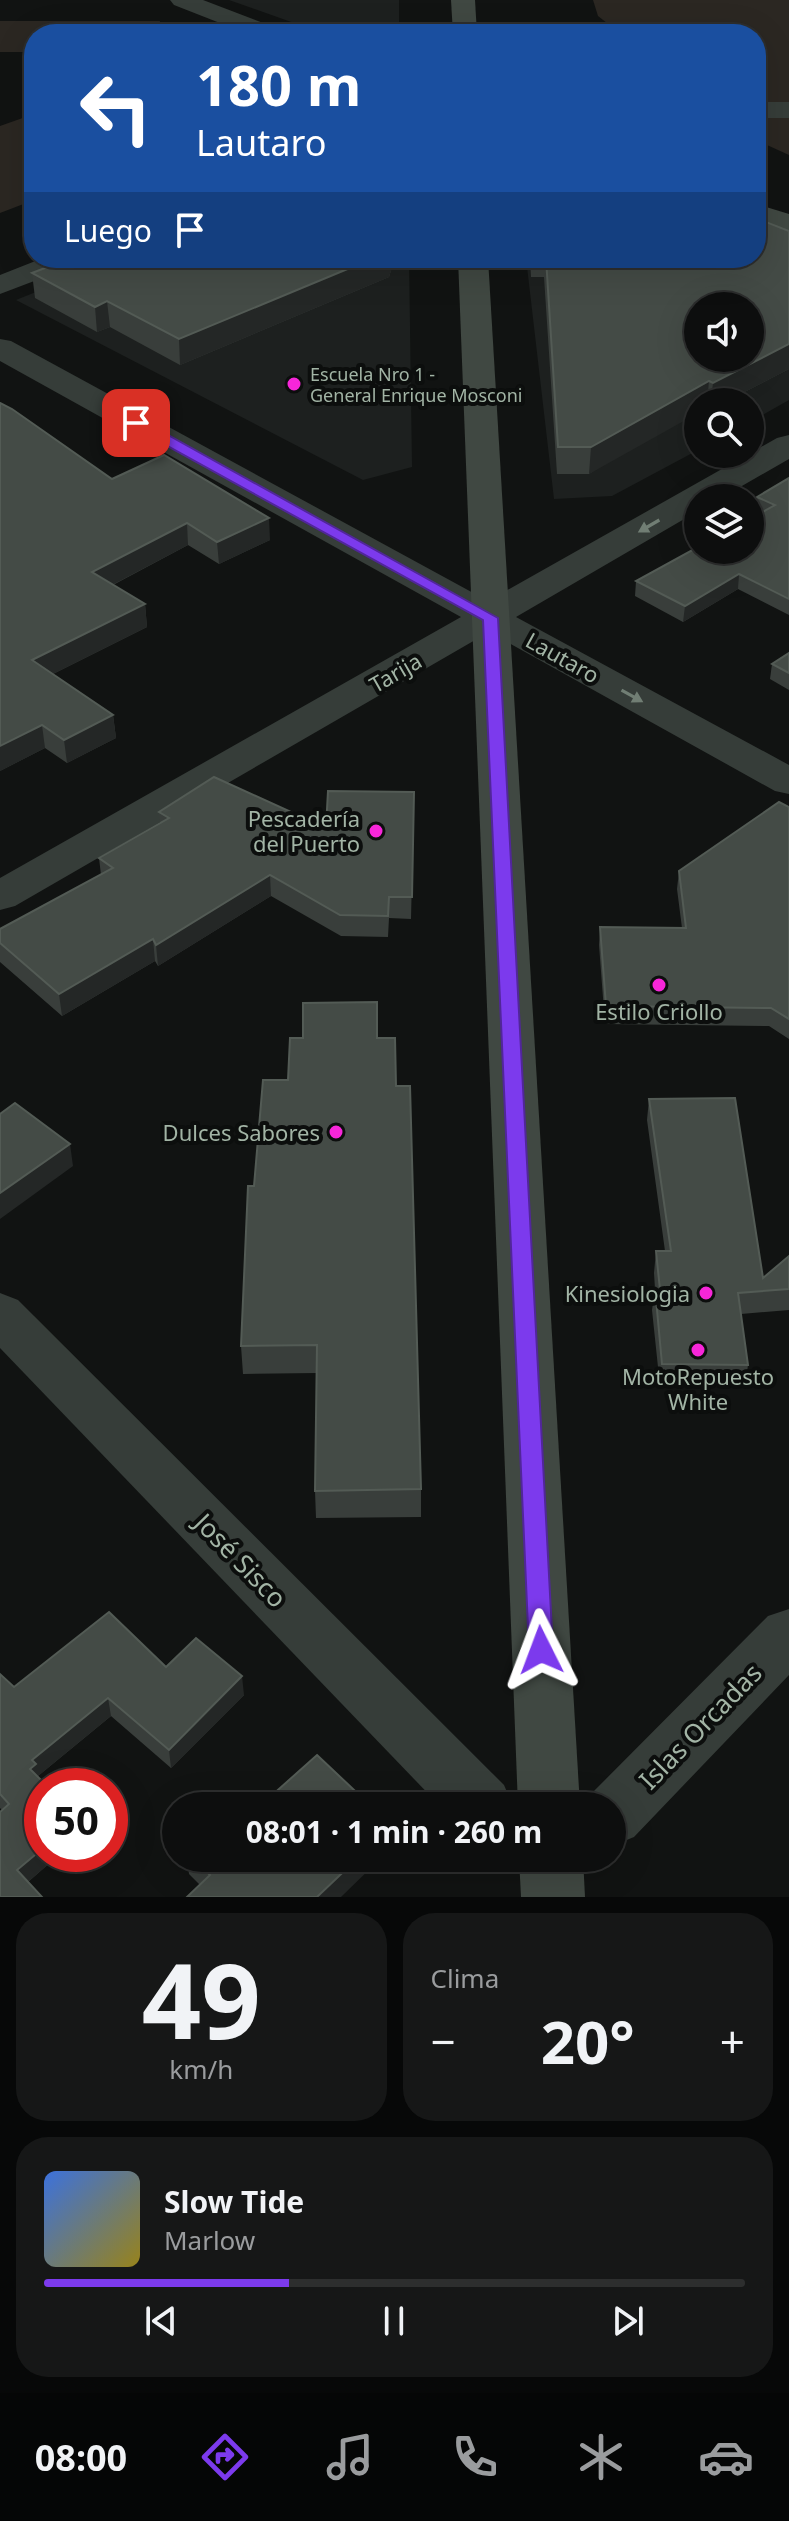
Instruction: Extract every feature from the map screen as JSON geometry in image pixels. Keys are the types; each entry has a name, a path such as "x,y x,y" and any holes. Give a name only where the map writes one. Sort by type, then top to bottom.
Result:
{"main road":[{"path":"463,0 464,24"},
{"path":"766,216 789,224"},
{"path":"766,235 789,244"},
{"path":"473,268 548,1792"}],"street":[{"path":"182,0 244,24"},
{"path":"766,110 789,110"},
{"path":"0,285 43,268"},
{"name":"Lautaro","path":"0,348 789,782"},
{"name":"Tarija","path":"0,896 789,445"},
{"name":"José Sisco","path":"0,1314 468,1792"},
{"name":"Islas Orcadas","path":"626,1802 789,1635"}],"shaded area":[{"path":"229,0 399,0 399,24 297,24"},
{"path":"593,0 789,0 789,155 766,145 766,24 608,24 598,16"},
{"path":"0,21 160,21 160,24 24,24 24,52 0,52"},
{"path":"24,118 24,204 0,213 0,126"},
{"path":"789,254 789,400 764,414 764,388 684,388 684,457 612,496 554,499 527,268 766,268 766,257"},
{"name":"Escuela Nro 1 - General Enrique Mosconi","path":"95,268 409,268 412,467 363,480 16,300"}],"building":[{"path":"766,222 789,231 789,344 764,357 764,292 684,292 684,372 734,372 713,383 709,381 696,388 684,388 684,395 591,447 558,447 547,268 766,268"},
{"path":"45,268 350,268 179,339 107,301 95,307 32,273"},
{"path":"0,403 112,479 164,455 269,518 217,542 187,523 92,572 145,604 32,660 113,715 64,740 42,725 0,746"},
{"path":"789,478 789,599 739,574 685,606 636,581 684,555 684,564 764,564 764,511 775,505 764,500 764,493"},
{"path":"789,653 789,673 772,664"},
{"path":"214,777 326,828 328,791 414,792 412,897 389,897 388,916 340,915 270,875 156,945 153,939 59,994 0,943 0,929 113,868 99,858 169,818 159,812"},
{"path":"779,802 789,807 789,1019 771,1008 606,1006 600,927 686,928 679,871"},
{"path":"377,1002 377,1038 395,1038 396,1086 410,1086 421,1489 315,1491 317,1345 241,1346 248,1186 254,1186 263,1080 288,1080 290,1038 303,1038 303,1003"},
{"path":"735,1098 763,1278 789,1256 789,1289 738,1293 748,1365 662,1364 655,1288 660,1290 656,1251 671,1251 649,1099"},
{"path":"15,1103 70,1144 0,1193 0,1114"},
{"path":"109,1612 166,1667 196,1638 242,1676 169,1750 108,1698 32,1760 36,1764 31,1768 24,1768 24,1864 17,1870 42,1897 0,1897 0,1812 9,1804 0,1794 0,1674 14,1687"},
{"path":"317,1755 356,1792 276,1792"},
{"path":"207,1872 343,1872 317,1897 187,1897 210,1875"}],"place":[{"name":"Escuela Nro 1 - General Enrique Mosconi","path":"294,384"},
{"name":"Pescadería del Puerto","path":"376,831"},
{"name":"Estilo Criollo","path":"659,985"},
{"name":"Dulces Sabores","path":"336,1132"},
{"name":"Kinesiologia","path":"706,1293"},
{"name":"MotoRepuesto White","path":"698,1350"}],"route":[{"path":"136,423 490,618 541,1650"}]}
